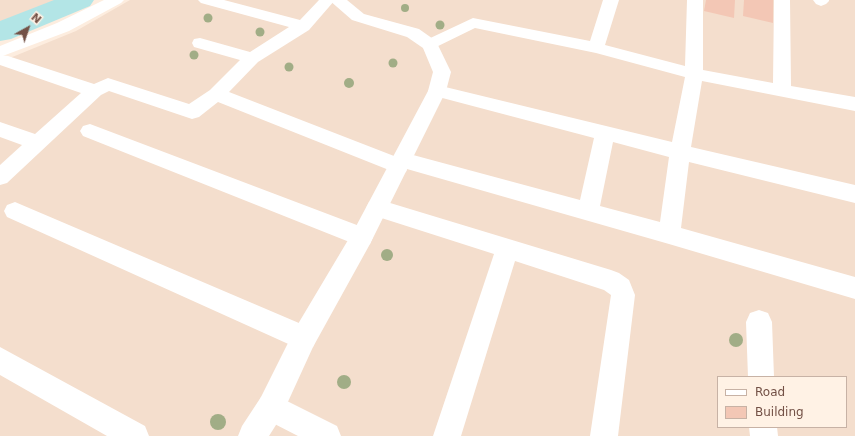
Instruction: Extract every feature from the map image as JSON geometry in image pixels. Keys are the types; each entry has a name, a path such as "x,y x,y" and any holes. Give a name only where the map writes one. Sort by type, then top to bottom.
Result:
{"street":[{"path":"0,41 55,20 96,0"},
{"path":"1,56 116,0"},
{"path":"206,0 303,26"},
{"path":"0,177 95,91 108,84 192,112 216,94 252,58 303,26 327,0"},
{"path":"252,436 271,407 304,338 362,237 437,91 442,72 430,45 413,33 358,17 337,0"},
{"path":"596,48 611,0"},
{"path":"668,234 680,152 694,74 696,0"},
{"path":"782,0 782,91"},
{"path":"430,45 472,23 596,48 694,74 855,104"},
{"path":"200,42 252,58"},
{"path":"1,56 95,91"},
{"path":"437,91 855,194"},
{"path":"216,94 400,163 588,212 855,288"},
{"path":"0,129 37,143"},
{"path":"90,131 362,237"},
{"path":"588,212 605,133"},
{"path":"377,208 611,281 620,288 623,295 604,436"},
{"path":"15,211 304,338"},
{"path":"447,436 507,249"},
{"path":"759,322 761,376"},
{"path":"0,360 135,436"},
{"path":"271,407 327,436"}],"shaded area":[{"path":"0,0 84,0 0,36"},
{"path":"130,0 855,0 855,436 0,436 0,62 76,31"}],"building":[{"path":"706,0 735,0 734,18 704,11"},
{"path":"744,0 773,0 773,23 743,16"}],"waterway":[{"path":"0,32 80,0"}]}
